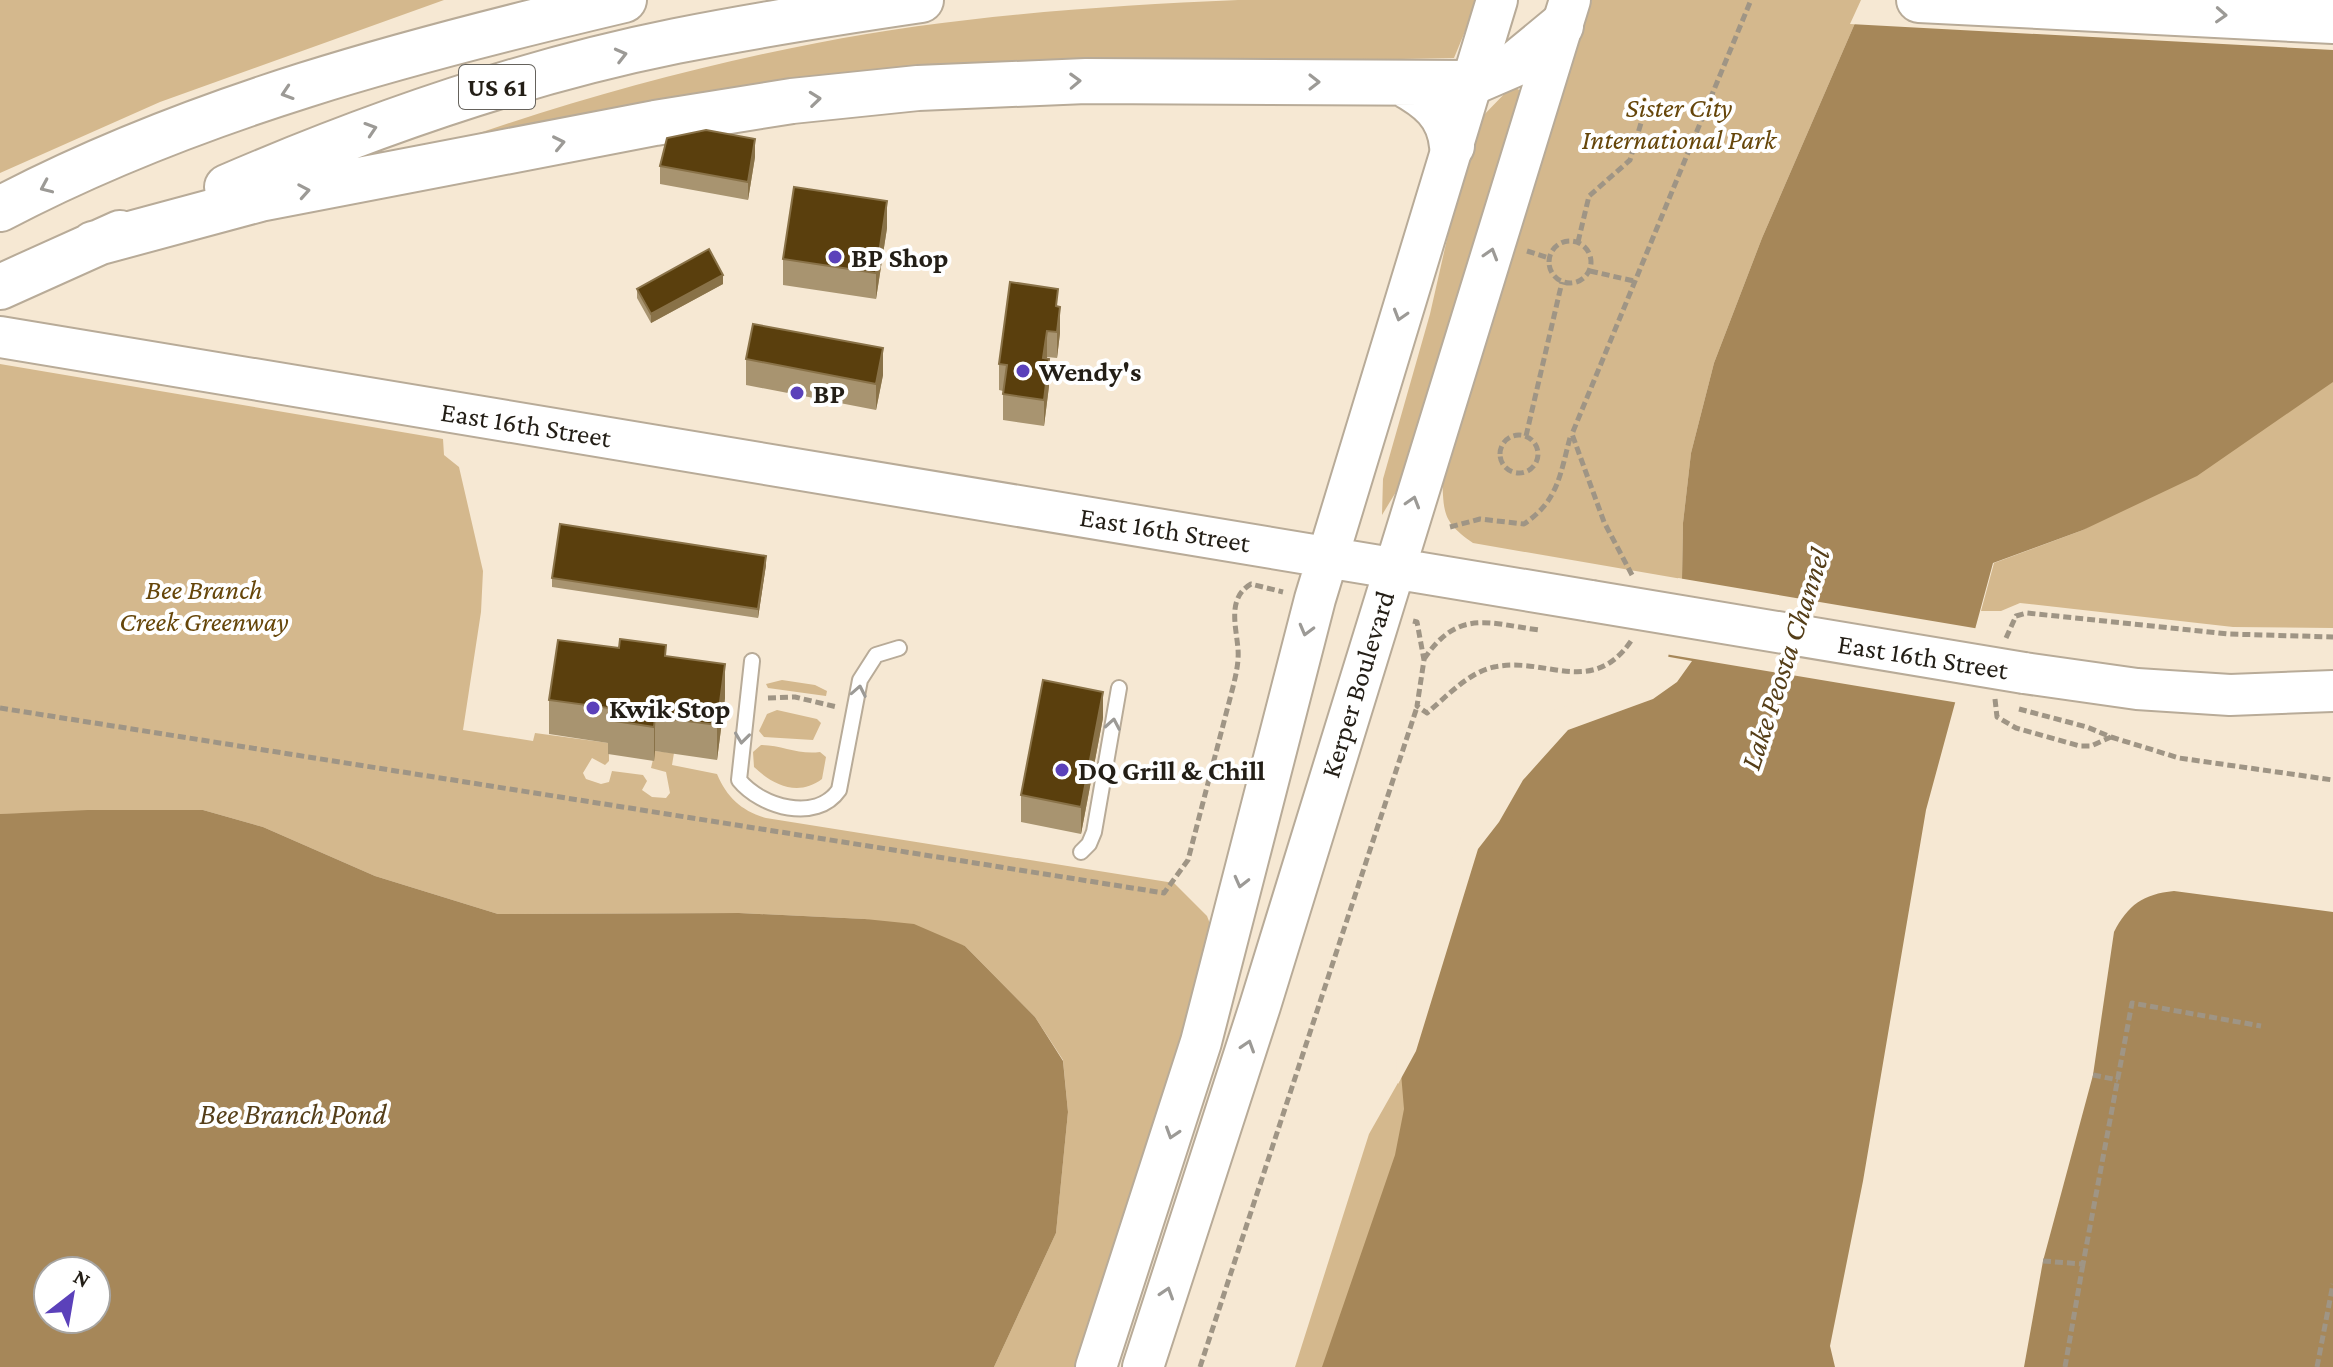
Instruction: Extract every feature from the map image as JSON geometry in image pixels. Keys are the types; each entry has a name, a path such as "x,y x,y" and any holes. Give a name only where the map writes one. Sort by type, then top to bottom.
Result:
{"highway":[{"path":"469,37 561,0"},
{"name":"US 61","path":"0,209 173,131 469,37 624,0"},
{"name":"US 61","path":"0,287 335,141 506,84 674,41 921,0"},
{"path":"1919,0 2333,21"},
{"path":"93,244 260,199 655,123 792,101 949,86 1086,81 1471,83 1515,64 1566,13"},
{"path":"1402,83 1437,107 1448,123 1452,146"}],"main road":[{"name":"Kerper Boulevard","path":"1096,1367 1201,1042 1327,555 1497,0"},
{"name":"Kerper Boulevard","path":"1143,1367 1260,1006 1566,13"},
{"name":"East 16th Street","path":"0,337 2024,673 2137,689 2215,694 2333,691"}],"lane":[{"path":"752,661 739,780 764,801 815,809 831,802 839,790 860,680 876,655 899,648"},
{"path":"1081,852 1094,832 1119,688"}],"path":[{"path":"1450,527 1480,519 1524,524 1536,516 1556,491 1572,434 1751,0"},
{"path":"1578,242 1589,196 1630,160 1641,123"},
{"path":"1563,242 1578,242 1591,257 1590,271 1575,284 1562,282 1551,272 1551,251 1563,242"},
{"path":"1590,271 1634,281"},
{"path":"1526,436 1562,282"},
{"path":"1572,434 1604,522 1638,586"},
{"path":"1513,436 1526,436 1536,444 1537,462 1528,471 1510,471 1501,461 1503,443 1513,436"},
{"path":"1424,660 1435,644 1457,625 1473,621 1543,630"},
{"path":"1200,1367 1417,706 1424,660 1417,622"},
{"path":"1417,706 1427,713 1469,678 1497,666 1578,673 1611,665 1633,639 1637,627"},
{"path":"748,695 774,699 795,697 823,706 856,708"},
{"path":"2111,737 2179,758 2333,780"},
{"path":"2065,1367 2132,1003 2261,1026"},
{"path":"2093,1075 2118,1080"},
{"path":"2043,1261 2083,1264"},
{"path":"2317,1367 2333,1284"}],"green space":[{"path":"0,0 444,0 160,102 0,173"},
{"path":"1238,0 1478,0 1454,58 1237,62 450,143 632,86 817,43 921,26 1027,14"},
{"name":"Sister City International Park","path":"1592,0 1865,0 1762,238 1714,363 1691,453 1683,523 1682,579 1473,543 1450,522 1444,507 1442,474 1510,245"},
{"path":"1512,86 1523,92 1484,208 1402,482 1382,515 1383,479 1430,314 1467,151 1477,122"},
{"name":"Bee Branch Creek Greenway","path":"0,364 443,439 444,455 459,467 483,571 481,612 463,730 533,741 535,733 609,743 609,761 605,765 592,758 583,773 586,779 601,784 609,782 612,771 643,775 647,781 642,790 652,797 666,798 670,793 666,772 651,768 655,751 674,753 672,765 717,774 736,802 766,818 1174,883 1207,916 1212,929 1142,1179 1081,1367 994,1367 1056,1233 1068,1112 1063,1060 1035,1017 965,946 865,919 739,913 498,914 375,876 263,827 203,810 0,814"},
{"path":"2333,370 2333,628 2233,627 2020,603 2001,611 1981,611 1994,563 2083,530"},
{"path":"782,680 815,685 827,691 826,696 768,688 766,684"},
{"path":"777,710 817,719 821,723 813,740 764,737 759,731 767,714"},
{"path":"761,745 820,752 826,757 822,779 795,788 769,779 754,767 753,752"},
{"path":"1416,1051 1417,1102 1337,1367 1295,1367 1369,1134"}],"water":[{"name":"Lake Peosta Channel","path":"1865,0 2333,0 2333,382 2197,476 2083,530 1993,563 1926,810 1863,1181 1830,1346 1835,1367 1322,1367 1395,1155 1404,1109 1400,1061 1429,947 1526,735 1613,699 1660,672 1668,658 1682,579 1683,523 1691,453 1714,363 1762,238"},
{"name":"Bee Branch Pond","path":"203,810 263,827 375,876 498,914 739,913 914,924 965,946 1035,1017 1063,1061 1068,1112 1056,1233 994,1367 0,1367 0,814"},
{"path":"2174,891 2333,912 2333,1367 2024,1367 2043,1261 2093,1075 2114,932 2138,902"}],"pier":[{"path":"1861,0 2333,0 2333,50 1850,24"},
{"path":"1678,578 1980,629 1959,703 1665,654"},
{"path":"1664,656 1692,661 1677,682 1653,699 1568,730 1523,780 1499,822 1478,849 1416,1051 1398,1084 1396,1060 1444,877 1472,812 1523,732 1544,712 1611,695 1657,670"}],"building":[{"path":"706,130 755,139 748,182 660,166 667,138"},
{"name":"BP Shop","path":"794,187 887,201 876,273 783,259"},
{"path":"709,249 723,275 651,314 637,289"},
{"name":"Wendy's","path":"1010,282 1058,289 1056,306 1060,307 1057,332 1047,331 1043,358 1049,359 1044,400 1003,394 1007,365 999,364"},
{"path":"753,324 883,348 876,384 746,359"},
{"name":"Kwik Stop","path":"560,524 766,556 758,609 552,578"},
{"path":"620,639 666,645 665,656 725,664 717,725 655,717 654,727 608,720 609,708 549,700 558,640 619,648"},
{"name":"DQ Grill & Chill","path":"1043,680 1103,692 1081,807 1021,795"}],"place":[{"name":"BP Shop","path":"835,257"},
{"name":"Wendy's","path":"1023,371"},
{"name":"BP","path":"797,393"},
{"name":"Kwik Stop","path":"593,708"},
{"name":"DQ Grill & Chill","path":"1062,770"}]}
